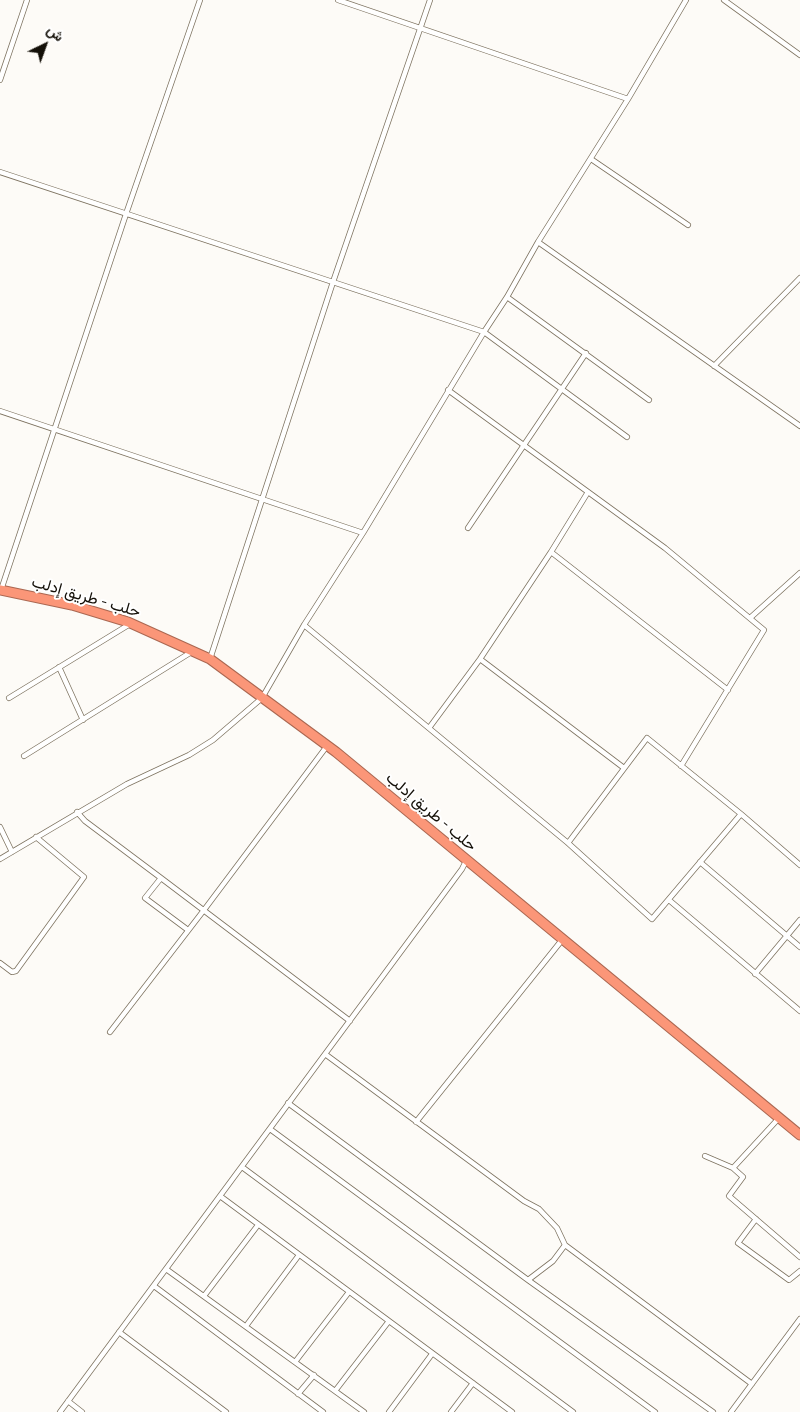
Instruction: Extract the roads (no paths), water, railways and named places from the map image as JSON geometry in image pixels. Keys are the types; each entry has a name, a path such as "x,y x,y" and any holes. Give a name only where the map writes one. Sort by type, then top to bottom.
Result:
{"highway":[{"name":"حلب - طريق إدلب","path":"1,590 72,605 131,623 210,659 327,746 800,1135"}],"street":[{"path":"0,80 27,0"},
{"path":"1,590 126,214 200,0"},
{"path":"338,0 628,99"},
{"path":"210,659 333,282 430,0"},
{"path":"0,859 127,784 189,756 213,740 262,698 304,625 507,297 538,242 628,99 686,0"},
{"path":"724,0 800,55"},
{"path":"591,159 688,225"},
{"path":"0,172 484,332 627,437"},
{"path":"538,242 800,426"},
{"path":"714,366 800,278"},
{"path":"507,297 649,400"},
{"path":"468,528 586,353"},
{"path":"448,390 665,548 764,630 681,766"},
{"path":"0,411 362,533"},
{"path":"429,728 480,659 551,552 588,492"},
{"path":"551,552 728,690"},
{"path":"750,618 800,573"},
{"path":"9,698 131,623"},
{"path":"304,625 568,843 652,919 741,814"},
{"path":"24,756 192,651"},
{"path":"480,659 624,768"},
{"path":"59,668 83,720"},
{"path":"568,843 647,738 741,814 800,865"},
{"path":"110,1032 327,746"},
{"path":"77,812 85,821 350,1021"},
{"path":"0,827 12,852"},
{"path":"0,963 12,972 16,971 84,877 36,837"},
{"path":"60,1412 462,869 466,861"},
{"path":"700,862 800,947"},
{"path":"161,878 145,898 188,930"},
{"path":"669,900 800,1010"},
{"path":"755,974 800,920"},
{"path":"416,1122 562,940"},
{"path":"325,1054 524,1201 539,1209 557,1228 565,1245 752,1384"},
{"path":"288,1103 528,1280 713,1412"},
{"path":"733,1168 779,1118"},
{"path":"270,1129 654,1412"},
{"path":"705,1156 733,1168 743,1177 729,1196 800,1257"},
{"path":"242,1167 573,1412"},
{"path":"220,1196 512,1412"},
{"path":"756,1219 738,1243 789,1280 800,1271"},
{"path":"204,1296 258,1225"},
{"path":"528,1280 553,1261 565,1245"},
{"path":"246,1326 299,1255"},
{"path":"166,1269 364,1412"},
{"path":"154,1286 323,1412"},
{"path":"295,1362 349,1292"},
{"path":"731,1412 800,1318"},
{"path":"335,1391 389,1322"},
{"path":"119,1332 226,1412"},
{"path":"389,1412 432,1354"},
{"path":"298,1394 314,1376"},
{"path":"451,1412 473,1383"},
{"path":"68,1401 82,1412"}]}
